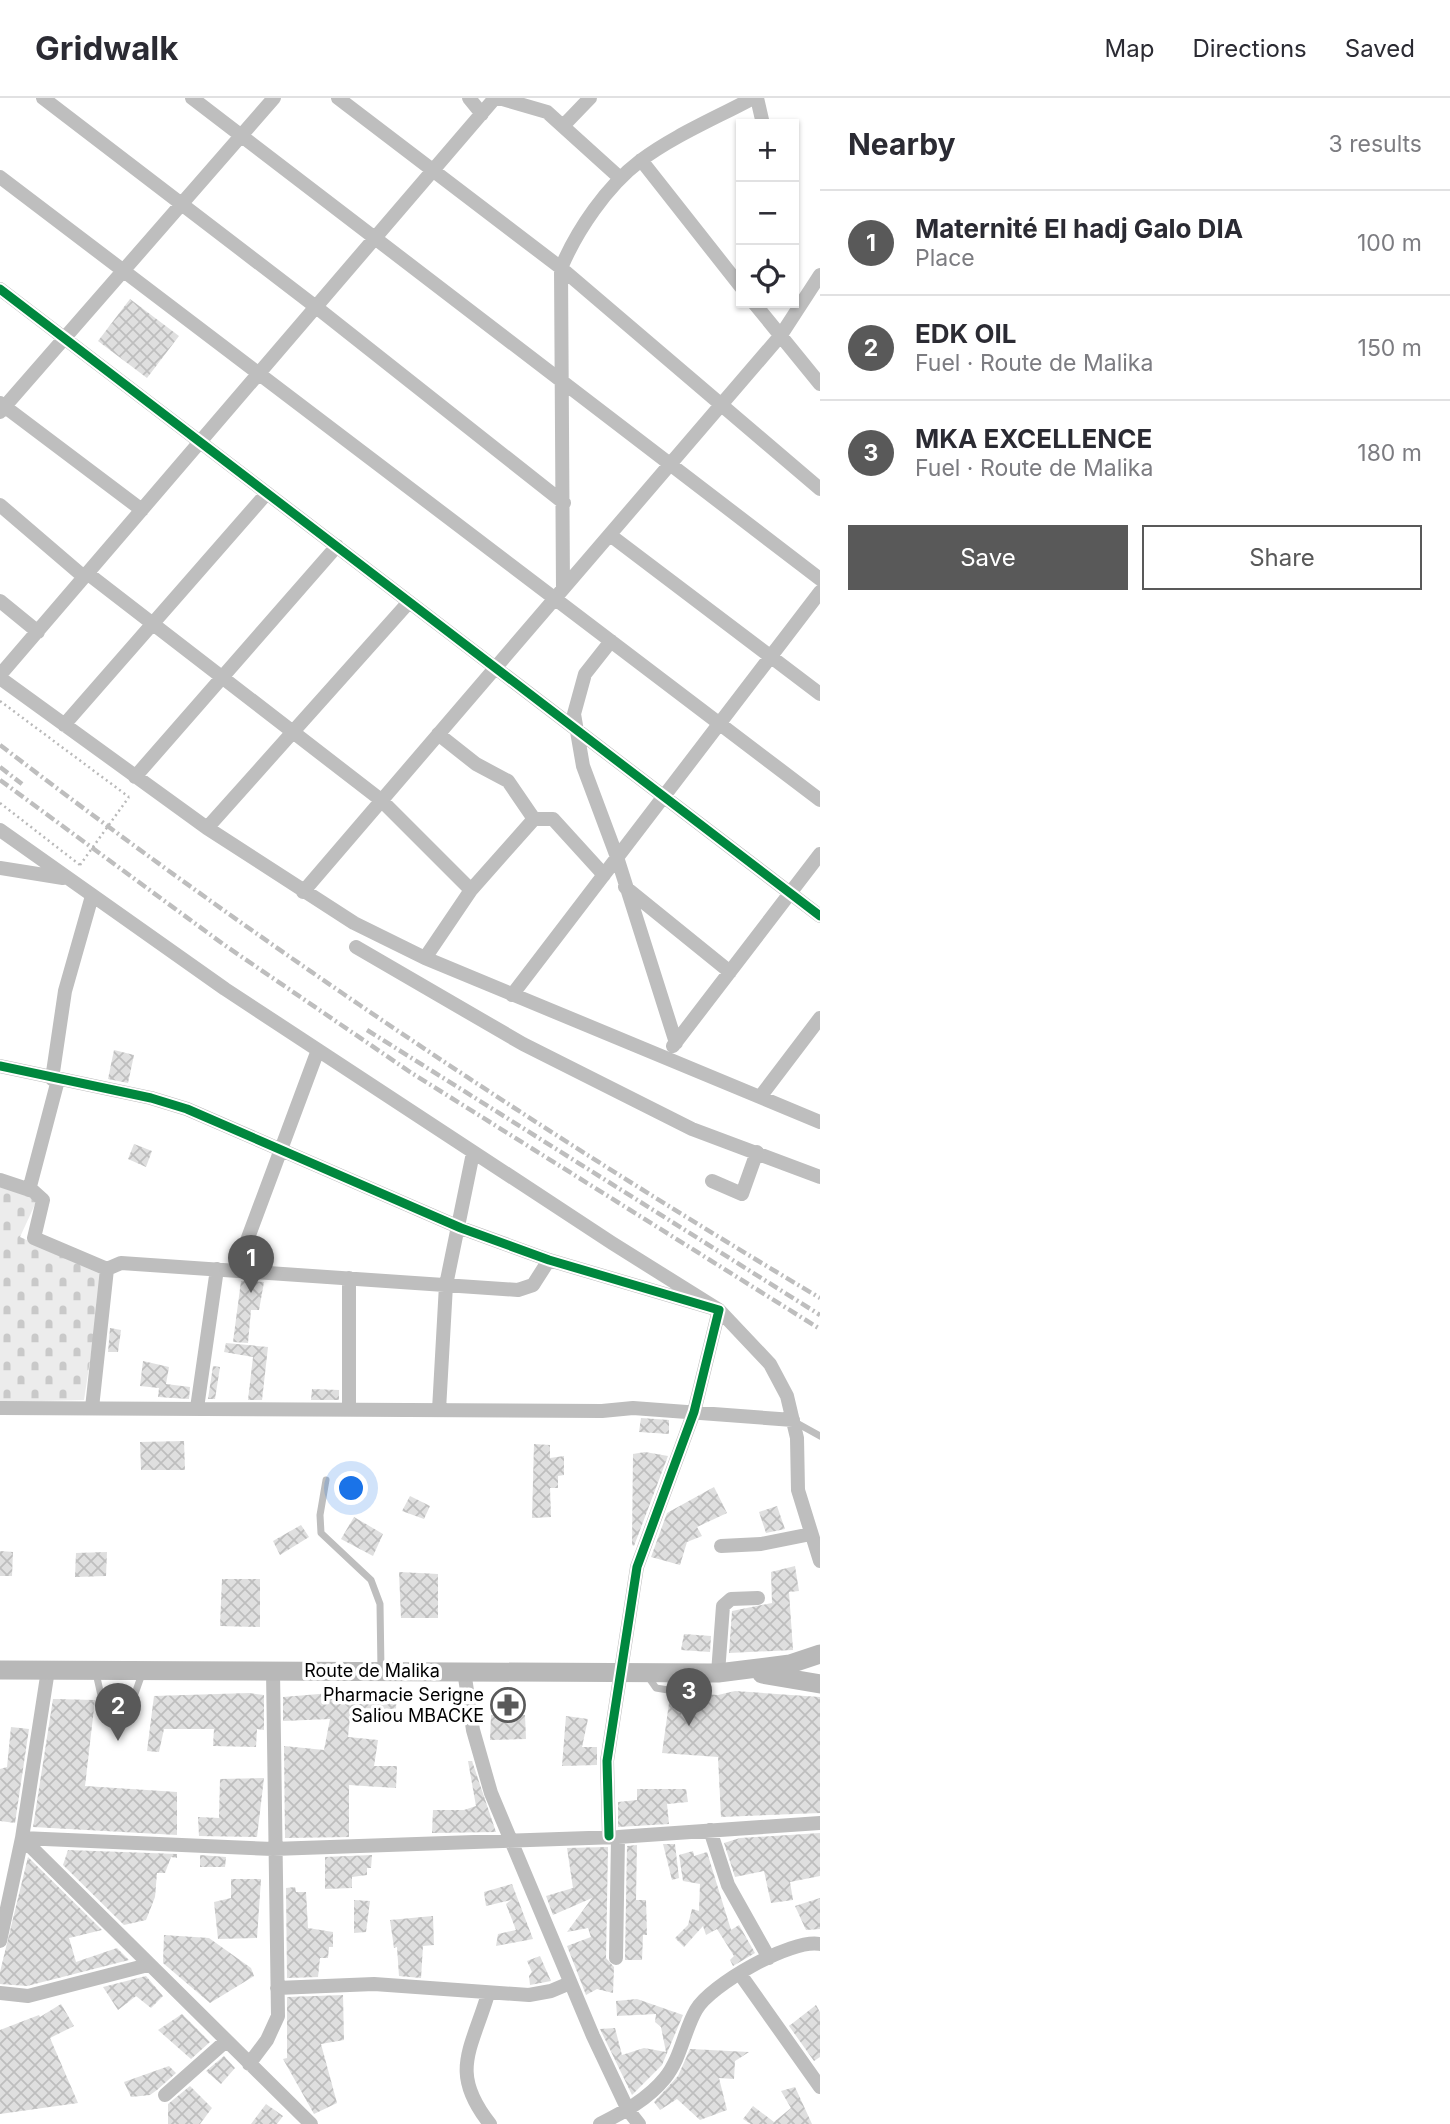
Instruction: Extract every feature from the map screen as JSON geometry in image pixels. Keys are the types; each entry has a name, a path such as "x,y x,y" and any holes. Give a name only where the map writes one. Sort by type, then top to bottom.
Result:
{"main road":[{"name":"Route de Malika","path":"0,1670 718,1673 790,1664 820,1654"},
{"name":"Route de Malika","path":"744,1671 820,1684"}],"street":[{"path":"43,98 316,307 564,503"},
{"path":"192,98 820,579"},
{"path":"142,510 2,407 274,98"},
{"path":"338,98 561,268 820,489"},
{"path":"469,98 482,114"},
{"path":"620,178 564,126 547,105 497,98 0,677 207,828 354,923 425,958 820,1122"},
{"path":"564,126 590,98"},
{"path":"559,594 564,503 561,268 570,245 620,178 641,160 755,98 761,119"},
{"path":"641,160 736,281"},
{"path":"0,177 259,374 559,594 611,641 820,800"},
{"path":"303,891 781,335 819,280"},
{"path":"0,289 820,916"},
{"path":"758,308 820,384"},
{"path":"64,725 267,493"},
{"path":"0,505 86,575 381,800 471,890"},
{"path":"610,535 820,694"},
{"path":"135,777 337,547"},
{"path":"512,995 820,592"},
{"path":"0,601 38,632"},
{"path":"207,828 409,602"},
{"path":"611,641 579,687 574,714 583,766 617,857 676,1043"},
{"path":"438,734 476,764 508,781 534,819"},
{"path":"425,958 471,890 534,819 553,819 604,875"},
{"path":"0,830 317,1051 719,1310 770,1364 787,1396 797,1438 799,1490 820,1560"},
{"path":"664,1058 820,854"},
{"path":"0,869 68,879"},
{"path":"624,886 730,972"},
{"path":"29,1190 55,1079 65,991 92,896"},
{"path":"356,947 523,1044 692,1129 820,1177"},
{"path":"760,1097 820,1018"},
{"path":"236,1270 317,1051"},
{"path":"0,1066 175,1105 461,1228 549,1259 719,1310"},
{"path":"712,1181 742,1194 757,1152"},
{"path":"439,1410 446,1285 461,1228 473,1153"},
{"path":"0,1180 40,1195 43,1203 34,1238 107,1269 121,1263 526,1289 538,1279 549,1259"},
{"path":"92,1408 107,1269"},
{"path":"197,1408 217,1269"},
{"path":"349,1278 349,1409"},
{"path":"616,1958 613,1837 607,1761 619,1673 637,1567 694,1412 719,1310"},
{"path":"0,1408 602,1411 634,1408 793,1420"},
{"path":"721,1545 761,1544 811,1534"},
{"path":"718,1673 723,1606 731,1599 758,1598"},
{"path":"0,1941 22,1838 48,1670"},
{"path":"249,2064 267,2040 278,2016 273,1849 273,1671"},
{"path":"464,1671 473,1730 482,1765 570,1983 628,2110 639,2124"},
{"path":"22,1838 273,1849 613,1837 820,1823"},
{"path":"710,1830 729,1885 769,1958"},
{"path":"22,1838 249,2064 301,2120"},
{"path":"600,2124 628,2110 663,2081 671,2071 703,2000 769,1958 807,1943 820,1944"},
{"path":"0,1993 28,1996 148,1965"},
{"path":"740,1974 820,2087"},
{"path":"277,1988 374,1984 529,1995 551,1991 570,1983"},
{"path":"488,1994 466,2063 465,2082 469,2093 490,2124"},
{"path":"165,2095 226,2041"}],"lane":[{"path":"793,1420 820,1436"},
{"path":"326,1480 320,1515 321,1533 371,1580 380,1604 381,1671"},
{"path":"96,1671 102,1700 126,1705 132,1702 144,1671"}],"path":[{"path":"0,701 129,797 80,865 0,803"}],"green space":[{"path":"0,1184 37,1200 20,1237 103,1274 84,1400 0,1402"}],"building":[{"path":"130,299 179,336 147,378 98,341"},
{"path":"114,1050 134,1055 128,1083 108,1079"},
{"path":"134,1144 152,1151 146,1167 128,1159"},
{"path":"241,1281 264,1282 259,1310 251,1310 248,1343 233,1342"},
{"path":"110,1328 121,1330 118,1352 108,1352"},
{"path":"226,1343 268,1347 262,1400 248,1400 253,1357 224,1352"},
{"path":"143,1361 169,1367 166,1384 190,1387 189,1399 158,1397 159,1388 140,1386"},
{"path":"213,1366 220,1367 215,1399 208,1399"},
{"path":"312,1389 339,1390 339,1400 311,1400"},
{"path":"641,1418 669,1420 669,1434 639,1432"},
{"path":"184,1441 185,1470 141,1470 140,1442"},
{"path":"534,1444 550,1445 550,1458 564,1456 564,1475 558,1476 558,1488 550,1488 551,1517 532,1518"},
{"path":"645,1452 668,1456 634,1546 633,1454"},
{"path":"714,1487 727,1513 697,1527 702,1536 687,1542 680,1565 651,1557 667,1513"},
{"path":"410,1496 430,1506 424,1519 402,1511"},
{"path":"777,1506 785,1529 766,1533 759,1512"},
{"path":"354,1517 383,1534 373,1556 341,1539"},
{"path":"301,1525 309,1537 280,1555 273,1541"},
{"path":"0,1551 13,1552 12,1576 0,1576"},
{"path":"107,1552 106,1576 75,1577 76,1553"},
{"path":"795,1566 799,1591 789,1592 793,1650 729,1653 732,1611 772,1603 771,1572"},
{"path":"399,1572 438,1574 438,1618 401,1618"},
{"path":"222,1579 260,1579 260,1627 220,1626"},
{"path":"684,1634 711,1636 710,1652 681,1650"},
{"path":"355,1691 397,1693 396,1709 351,1708 348,1737 378,1740 374,1766 397,1766 396,1788 349,1785 349,1837 285,1838 284,1746 324,1750 330,1719 283,1721 283,1697"},
{"path":"735,1691 820,1697 820,1813 721,1817 718,1757 662,1753 670,1696 685,1693 718,1695"},
{"path":"249,1693 264,1695 264,1730 257,1729 256,1747 213,1746 214,1729 164,1729 159,1752 147,1751 154,1696"},
{"path":"53,1699 95,1700 85,1786 177,1792 177,1835 33,1827"},
{"path":"491,1715 525,1715 526,1739 490,1740"},
{"path":"566,1716 588,1719 582,1747 597,1747 597,1765 562,1766"},
{"path":"11,1727 29,1729 15,1823 0,1821 0,1769 7,1767"},
{"path":"468,1761 472,1761 496,1832 432,1833 433,1810 464,1810 476,1806"},
{"path":"264,1778 257,1837 199,1836 198,1817 219,1818 220,1779"},
{"path":"637,1789 686,1789 688,1802 667,1804 669,1824 618,1827 618,1802 637,1800"},
{"path":"820,1833 820,1876 790,1882 793,1900 771,1903 764,1871 735,1877 724,1843 740,1838"},
{"path":"663,1844 675,1844 679,1878 672,1880"},
{"path":"637,1845 636,1900 646,1900 647,1935 643,1935 642,1960 625,1960 627,1846"},
{"path":"608,1847 606,1958 614,1967 613,1993 597,1989 586,1995 567,1946 591,1937 588,1928 567,1932 592,1898 553,1915 546,1896 573,1888 567,1848"},
{"path":"68,1850 177,1854 177,1858 171,1857 165,1873 157,1873 155,1897 146,1920 124,1925 63,1865"},
{"path":"693,1851 694,1856 707,1852 731,1930 739,1925 755,1953 733,1966 730,1960 734,1956 717,1929 706,1935 703,1926 684,1947 675,1938 688,1925 692,1909 699,1911 700,1884 683,1881 679,1855"},
{"path":"200,1855 226,1857 225,1867 200,1867"},
{"path":"372,1855 371,1868 367,1868 367,1875 352,1877 352,1888 325,1889 325,1857"},
{"path":"28,1857 102,1930 69,1938 76,1962 117,1948 129,1960 27,1986 0,1984 0,1972"},
{"path":"231,1879 261,1879 257,1938 218,1939 214,1902 231,1898"},
{"path":"512,1884 533,1939 496,1946 498,1934 516,1930 506,1904 511,1900 486,1906 484,1892"},
{"path":"295,1887 296,1892 306,1892 308,1928 333,1932 333,1947 329,1947 328,1958 320,1958 318,1977 287,1978 286,1888"},
{"path":"820,1898 820,1929 806,1930 795,1906"},
{"path":"354,1900 370,1901 366,1932 354,1933"},
{"path":"433,1916 434,1945 423,1946 421,1978 399,1976 397,1947 394,1948 390,1920"},
{"path":"164,1935 209,1938 251,1968 254,1976 210,2003 163,1963"},
{"path":"540,1956 551,1981 530,1985 529,1976 532,1972 527,1961"},
{"path":"146,1976 163,1996 151,2008 136,1996 118,2010 103,1987"},
{"path":"343,1995 344,2040 321,2044 337,2103 314,2114 283,2059 287,2058 287,1997"},
{"path":"637,1999 683,2015 662,2065 632,2095 600,2029 615,2028 622,2055 644,2048 666,2052 661,2027 655,2022 656,2014 617,2016 616,2001"},
{"path":"61,2004 74,2026 50,2038 78,2103 0,2114 0,2030 39,2015 40,2017"},
{"path":"816,2005 820,2012 820,2057 814,2061 789,2026"},
{"path":"182,2014 210,2042 191,2059 158,2030"},
{"path":"690,2049 749,2052 735,2061 734,2079 719,2078 727,2110 700,2120 677,2099 660,2110 654,2102 678,2076"},
{"path":"224,2056 235,2068 221,2084 206,2071"},
{"path":"169,2066 176,2073 157,2090 150,2095 131,2097 124,2082"},
{"path":"190,2086 212,2108 200,2124 168,2124 168,2104"},
{"path":"795,2087 812,2124 751,2124 743,2119 753,2106 774,2122 791,2108 781,2091"},
{"path":"266,2104 283,2116 277,2124 251,2124"}],"railway":[{"path":"0,745 199,892 402,1034 609,1169 820,1298"},
{"path":"0,767 22,784"},
{"path":"0,780 223,944 410,1072 820,1329"},
{"path":"367,1030 820,1315"}],"cycle path":[{"path":"0,289 820,916"},
{"path":"0,1066 151,1098 187,1109 461,1228 549,1260 719,1310 694,1412 637,1567 607,1761 609,1836"}],"place":[{"name":"Maternité El hadj Galo DIA","path":"251,1293"},
{"name":"Pharmacie Serigne Saliou MBACKE","path":"508,1705"},
{"name":"MKA EXCELLENCE","path":"689,1726"},
{"name":"EDK OIL","path":"118,1741"}]}
